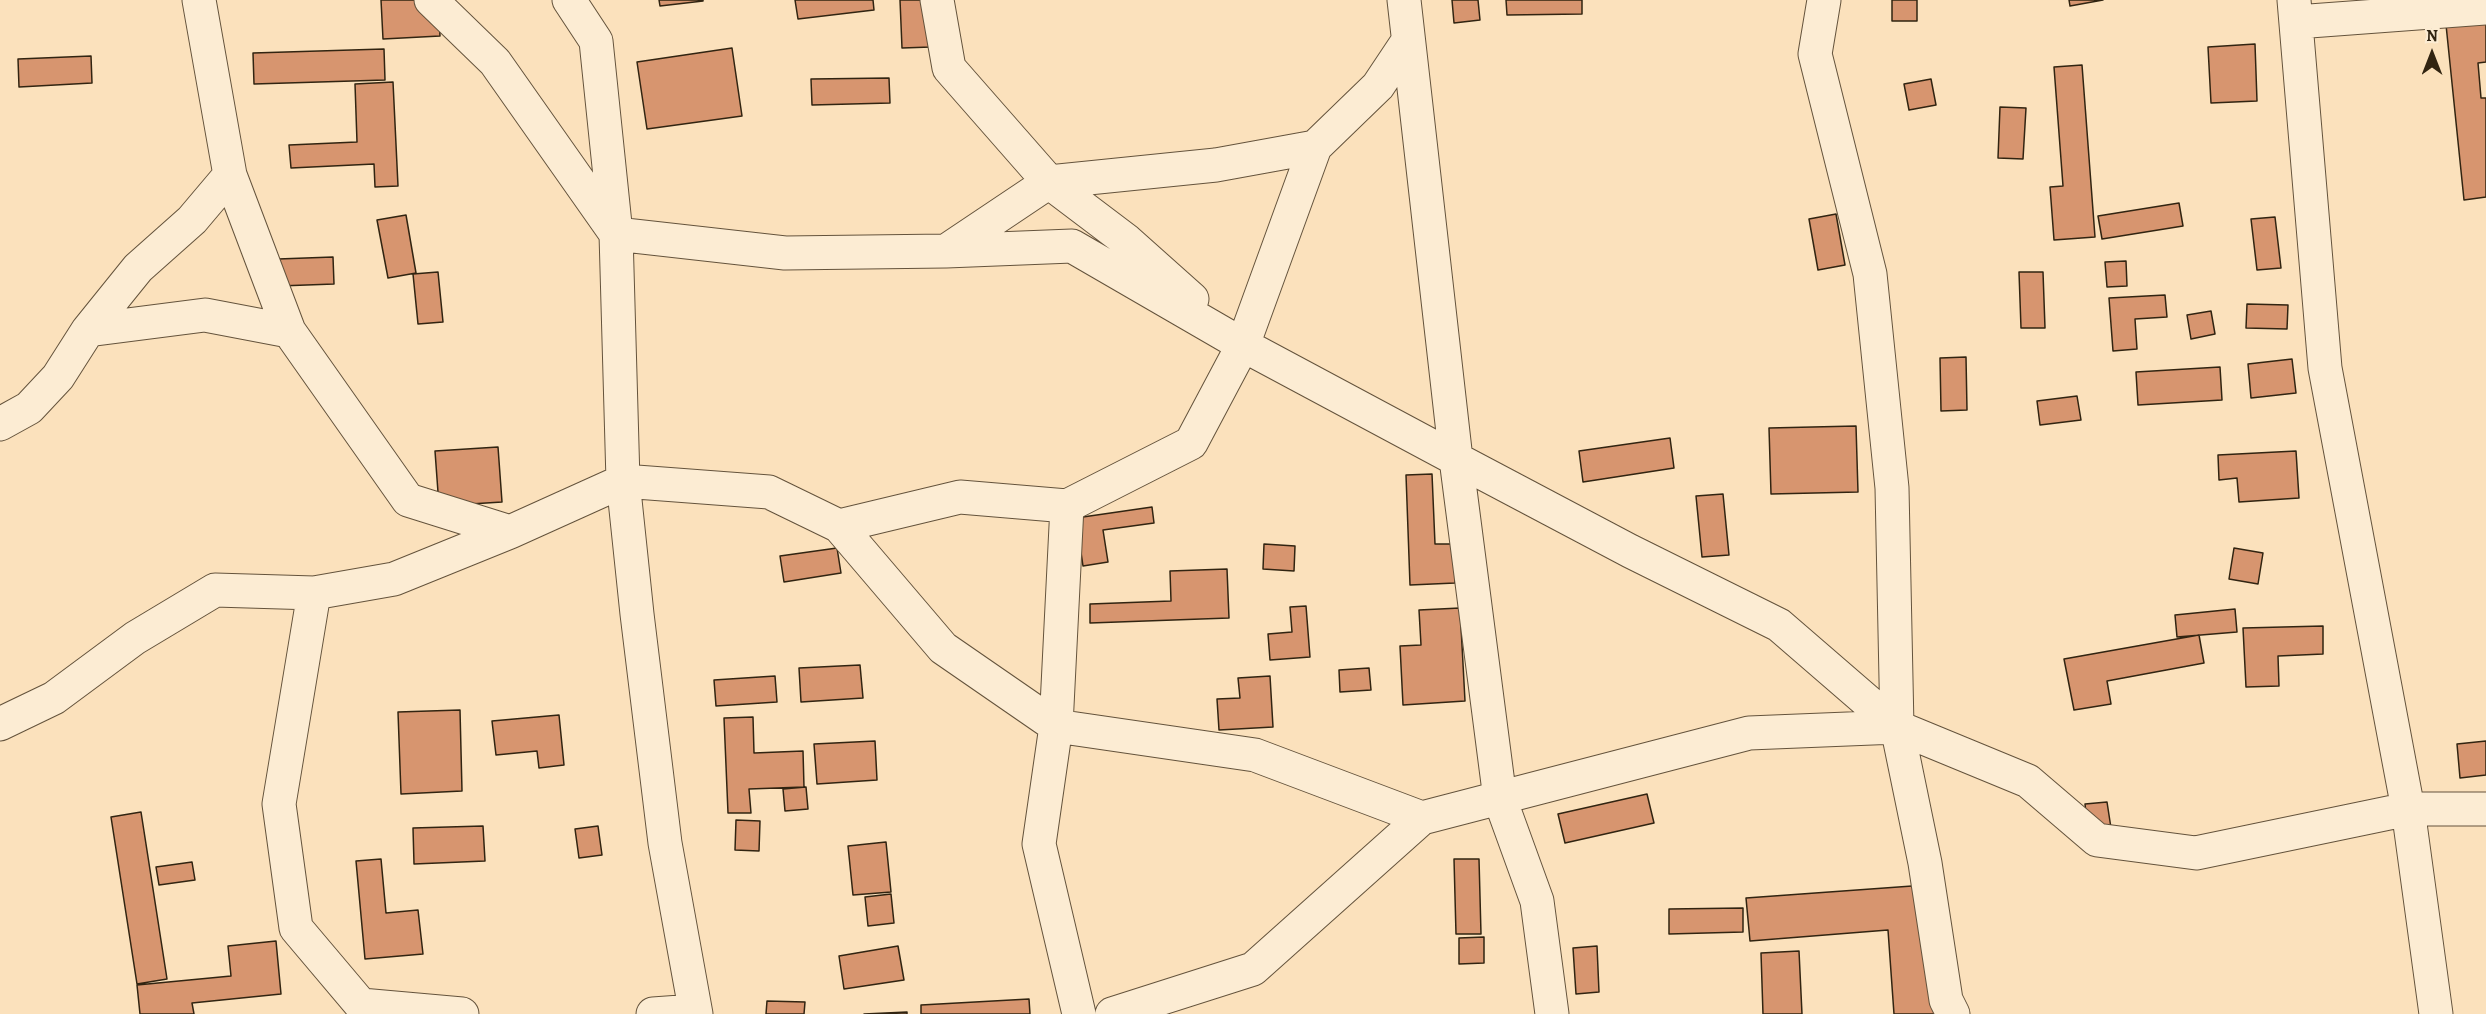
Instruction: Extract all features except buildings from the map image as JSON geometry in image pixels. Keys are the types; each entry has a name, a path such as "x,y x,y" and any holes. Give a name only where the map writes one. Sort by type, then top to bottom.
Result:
{"street":[{"path":"199,0 230,175 289,331 408,500 510,532"},
{"path":"431,0 495,62 616,234 785,253 946,251 1072,246 1243,345 1456,459 1630,551 1779,624 1897,727 2028,781 2097,840 2196,853 2408,809 2486,809"},
{"path":"569,0 596,41 616,234 623,481 651,740 665,843 696,1013 653,1014"},
{"path":"937,0 948,68 1049,182 1127,241 1243,345"},
{"path":"1404,0 1456,459 1500,799 1537,901 1552,1014"},
{"path":"1824,0 1815,54 1870,274 1892,488 1897,727 1925,863 1946,1000 1953,1014"},
{"path":"2436,1014 2408,809 2325,369 2295,11 2486,9"},
{"path":"839,526 960,497 1067,506 1191,444 1243,345 1315,147 1378,86 1408,41"},
{"path":"946,251 1049,182 1216,165 1315,147"},
{"path":"0,424 28,408 58,377 88,330 138,268 192,220 230,175"},
{"path":"88,330 205,315 289,331"},
{"path":"0,724 54,698 135,638 215,590 314,593 394,579 510,532 623,481 769,492 839,526 943,648 1056,726 1255,755 1422,818"},
{"path":"1067,506 1056,726 1039,844 1078,1014"},
{"path":"314,593 279,804 296,928 359,1009 462,1014"},
{"path":"1112,1014 1253,969 1422,818 1749,733 1897,727"}]}
